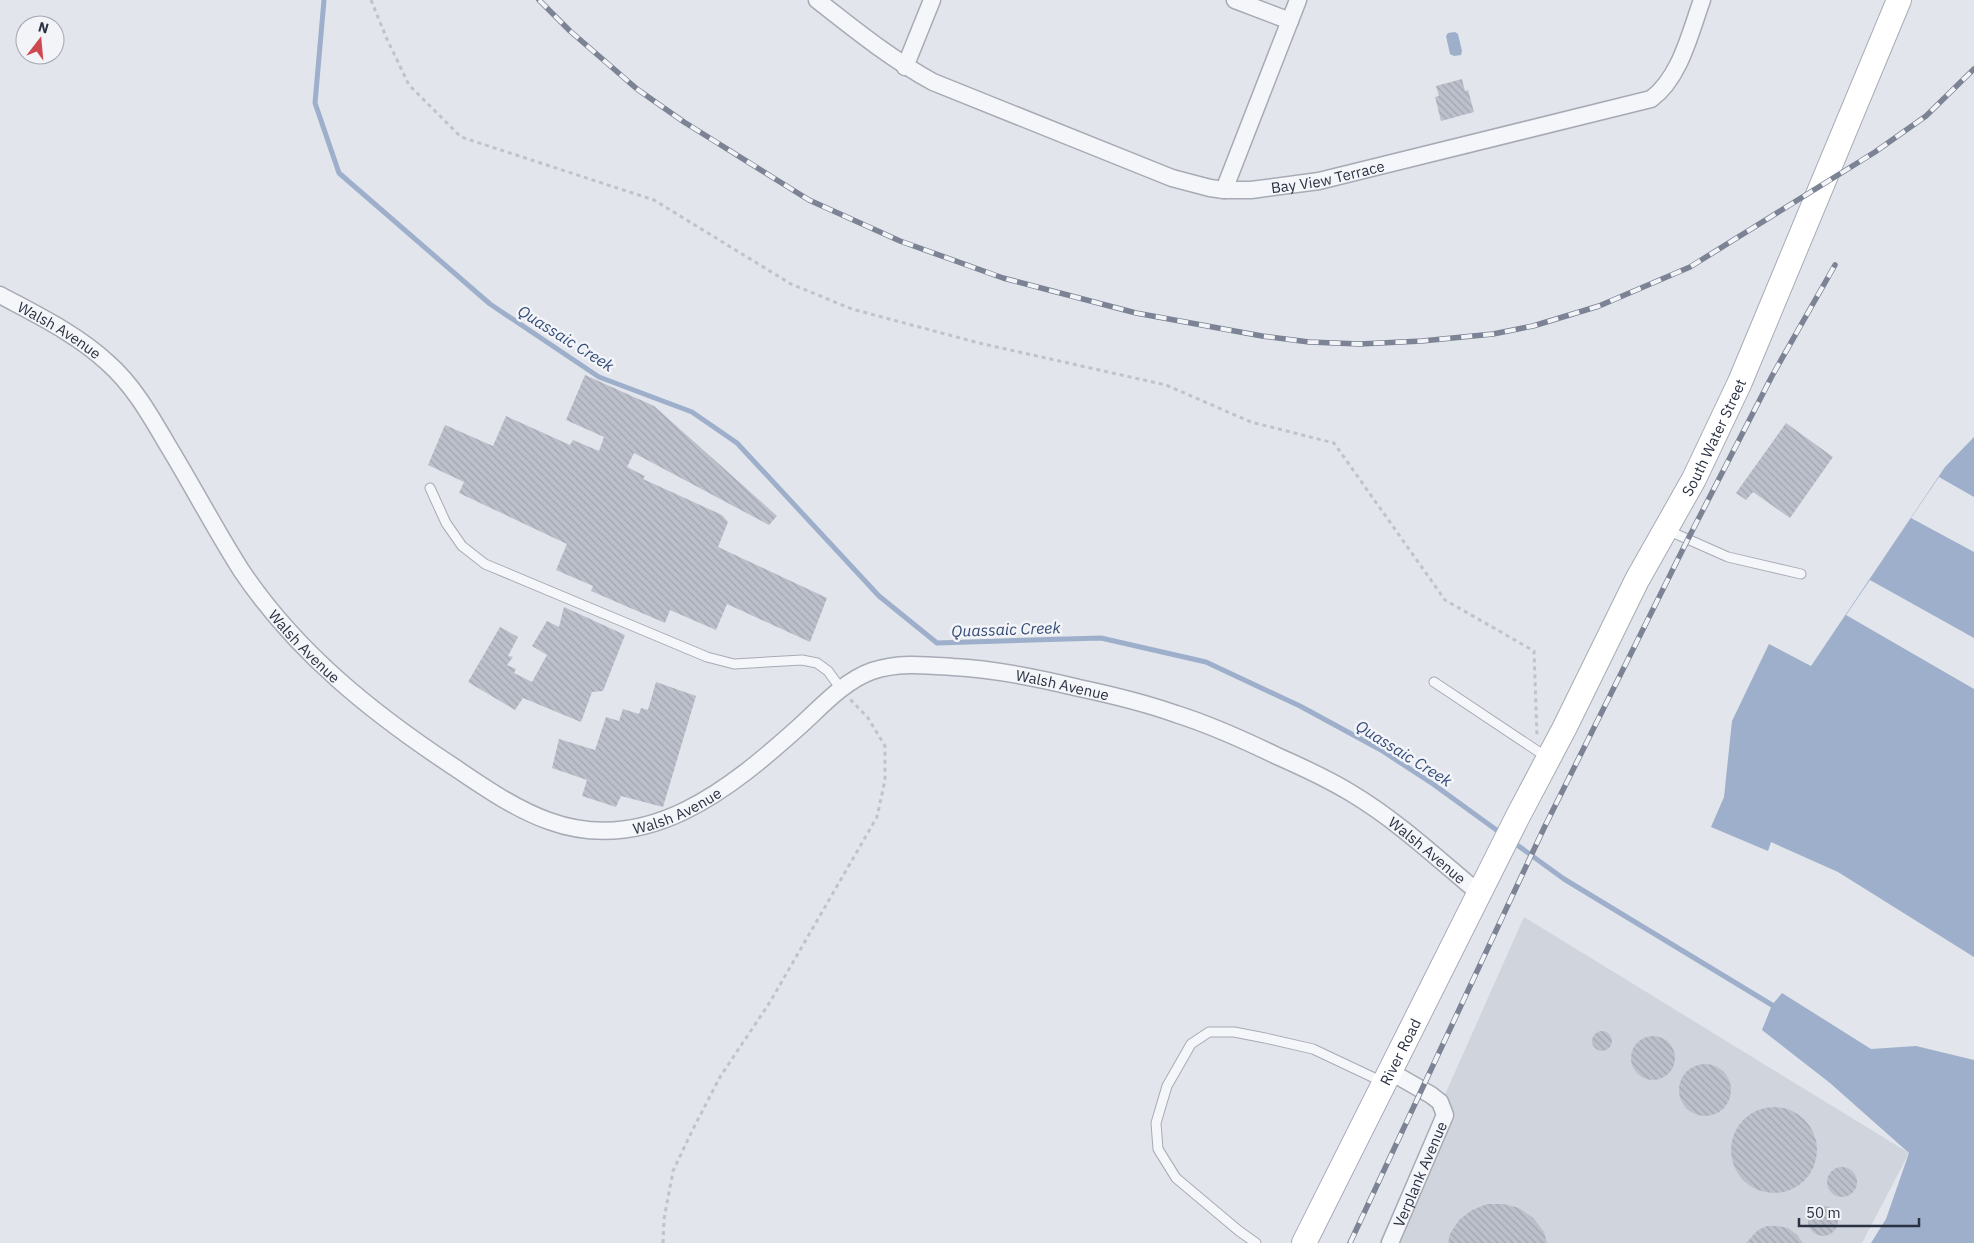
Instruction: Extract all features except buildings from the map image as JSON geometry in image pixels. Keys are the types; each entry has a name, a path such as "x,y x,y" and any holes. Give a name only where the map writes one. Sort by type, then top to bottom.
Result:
{"street":[{"name":"Bay View Terrace","path":"817,0 871,43 906,67 933,82 1172,178 1224,190 1251,190 1319,181 1651,99 1660,92 1673,75 1702,0"},
{"path":"906,67 932,0"},
{"path":"1236,0 1290,22"},
{"path":"1224,190 1298,0"},
{"name":"South Water Street","path":"1496,860 1664,529 1694,479 1740,382 1899,0"},
{"name":"Walsh Avenue","path":"0,295 61,329 87,346 109,363 130,386 155,424 242,571 314,660 350,692 407,736 472,779 526,811 550,822 602,831 627,829 651,824 682,813 712,796 760,762 841,689 860,676 874,670 895,666 921,665 977,668 1038,678 1120,697 1219,729 1300,766 1348,791 1384,814 1480,894"},
{"name":"River Road","path":"1304,1243 1496,860"},
{"name":"Verplank Avenue","path":"1388,1077 1431,1095 1440,1102 1445,1115 1390,1243"}],"lane":[{"path":"430,488 446,523 462,546 485,564 707,657 734,664 802,660 817,662 828,671 841,689"},
{"path":"1664,529 1728,557 1801,574"},
{"path":"1434,682 1549,757"},
{"path":"1256,1243 1176,1178 1158,1149 1156,1123 1159,1113 1168,1086 1191,1044 1209,1032 1234,1032 1313,1049 1388,1077"}],"path":[{"path":"371,0 409,85 461,137 654,200 791,284 852,309 979,343 1166,384 1251,422 1334,443 1445,600 1534,650 1536,734 1549,757"},
{"path":"663,1243 664,1219 673,1171 692,1131 720,1077 770,1002 877,817 885,780 885,746 868,718 841,689"}],"shaded area":[{"path":"1524,917 1909,1153 1862,1243 1379,1243"}],"water":[{"path":"1455,32 1458,34 1462,51 1461,55 1454,56 1450,54 1446,36 1448,33"},
{"path":"1974,437 1974,957 1838,872 1771,842 1768,851 1711,827 1724,797 1732,721 1769,644 1811,666 1945,467"},
{"path":"1782,993 1871,1049 1916,1046 1974,1060 1974,1243 1871,1243 1886,1219 1909,1153 1830,1083 1762,1030 1772,1005"}],"pier":[{"path":"1939,477 1974,497 1974,552 1911,518"},
{"path":"1870,580 1974,638 1974,689 1846,615"}],"waterway":[{"name":"Quassaic Creek","path":"324,0 315,103 339,173 490,304 599,377 692,412 737,443 879,596 937,643 1101,638 1206,662 1300,706 1381,750 1433,784 1502,834"},
{"name":"Quassaic Creek","path":"1513,842 1564,879 1772,1005"}],"railway":[{"path":"539,0 570,31 637,89 684,122 809,200 900,241 1003,278 1136,313 1262,336 1309,342 1360,344 1422,341 1493,334 1533,326 1599,306 1690,267 1875,152 1926,116 1974,69"},
{"path":"1350,1243 1544,828 1688,539 1772,376 1835,265"}]}
